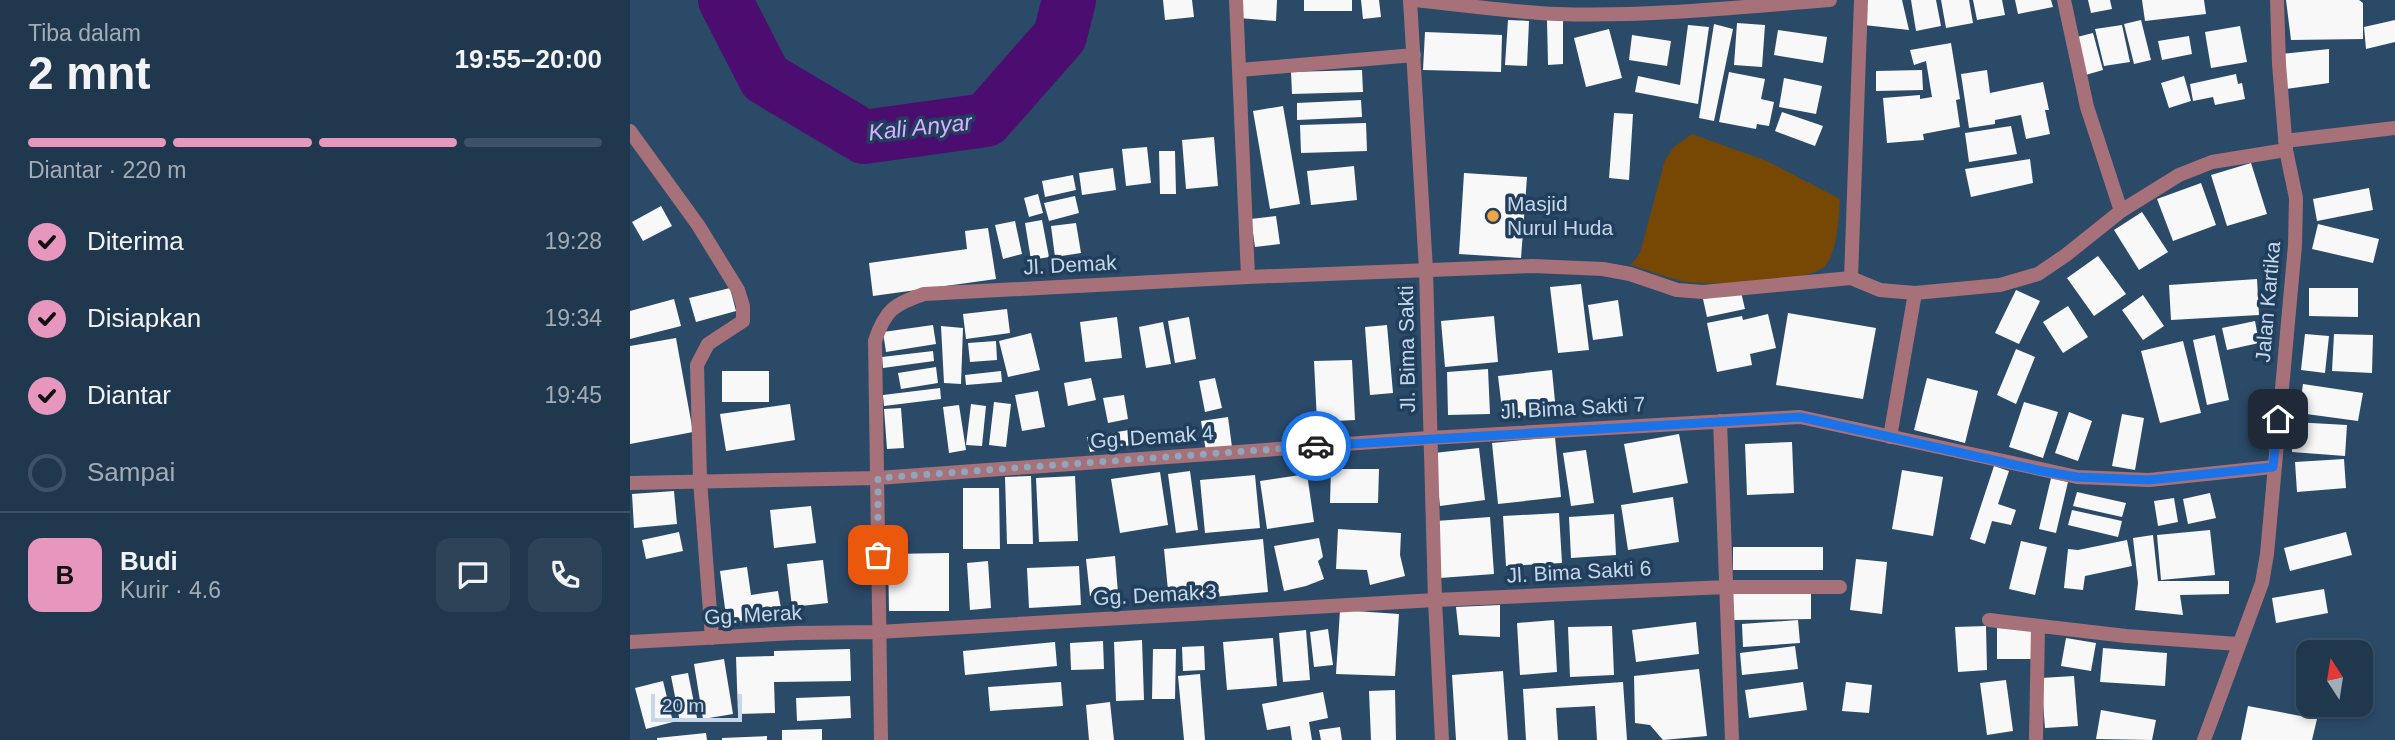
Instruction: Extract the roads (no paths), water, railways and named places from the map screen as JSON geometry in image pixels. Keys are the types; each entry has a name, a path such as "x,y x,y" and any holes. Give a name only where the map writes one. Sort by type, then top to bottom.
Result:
{"street":[{"path":"1236,0 1248,277"},
{"path":"1412,0 1583,14 1664,14 1830,0"},
{"name":"Jl. Bima Sakti","path":"1412,0 1426,270 1429,438 1442,740"},
{"path":"1861,0 1851,278 1880,290 1915,293 2000,285 2038,274 2066,256 2121,211 2179,175 2213,162 2286,146 2395,128"},
{"path":"2064,0 2087,107 2121,211"},
{"name":"Jalan Kartika","path":"2204,740 2262,583 2267,554 2295,245 2296,198 2286,146 2278,64 2277,0"},
{"path":"1240,70 1414,55"},
{"path":"630,131 636,153 698,225 738,290 743,306 743,321 708,344 697,365 701,480 712,638"},
{"name":"Jl. Demak","path":"881,740 875,341 881,322 891,310 903,302 924,294 1248,277 1533,266 1603,269 1630,274 1677,290 1703,292 1851,278"},
{"path":"1890,437 1915,293"},
{"name":"Jl. Bima Sakti 7","path":"1429,438 1800,417 2077,477 2149,480 2273,467"},
{"path":"1720,421 1732,740"},
{"name":"Gg. Demak 4","path":"630,483 878,478 1429,438"},
{"name":"Jl. Bima Sakti 6","path":"1435,600 1726,587 1840,587"},
{"name":"Gg. Demak 3","path":"878,632 1435,600"},
{"path":"1989,620 2126,636 2238,644"},
{"path":"2036,740 2038,626"},
{"name":"Gg. Merak","path":"630,642 878,632"}],"waterway":[{"name":"Kali Anyar","path":"725,0 765,78 864,137 986,120 1060,36 1069,0"}],"place":[{"name":"Masjid Nurul Huda","path":"1493,216"}]}
